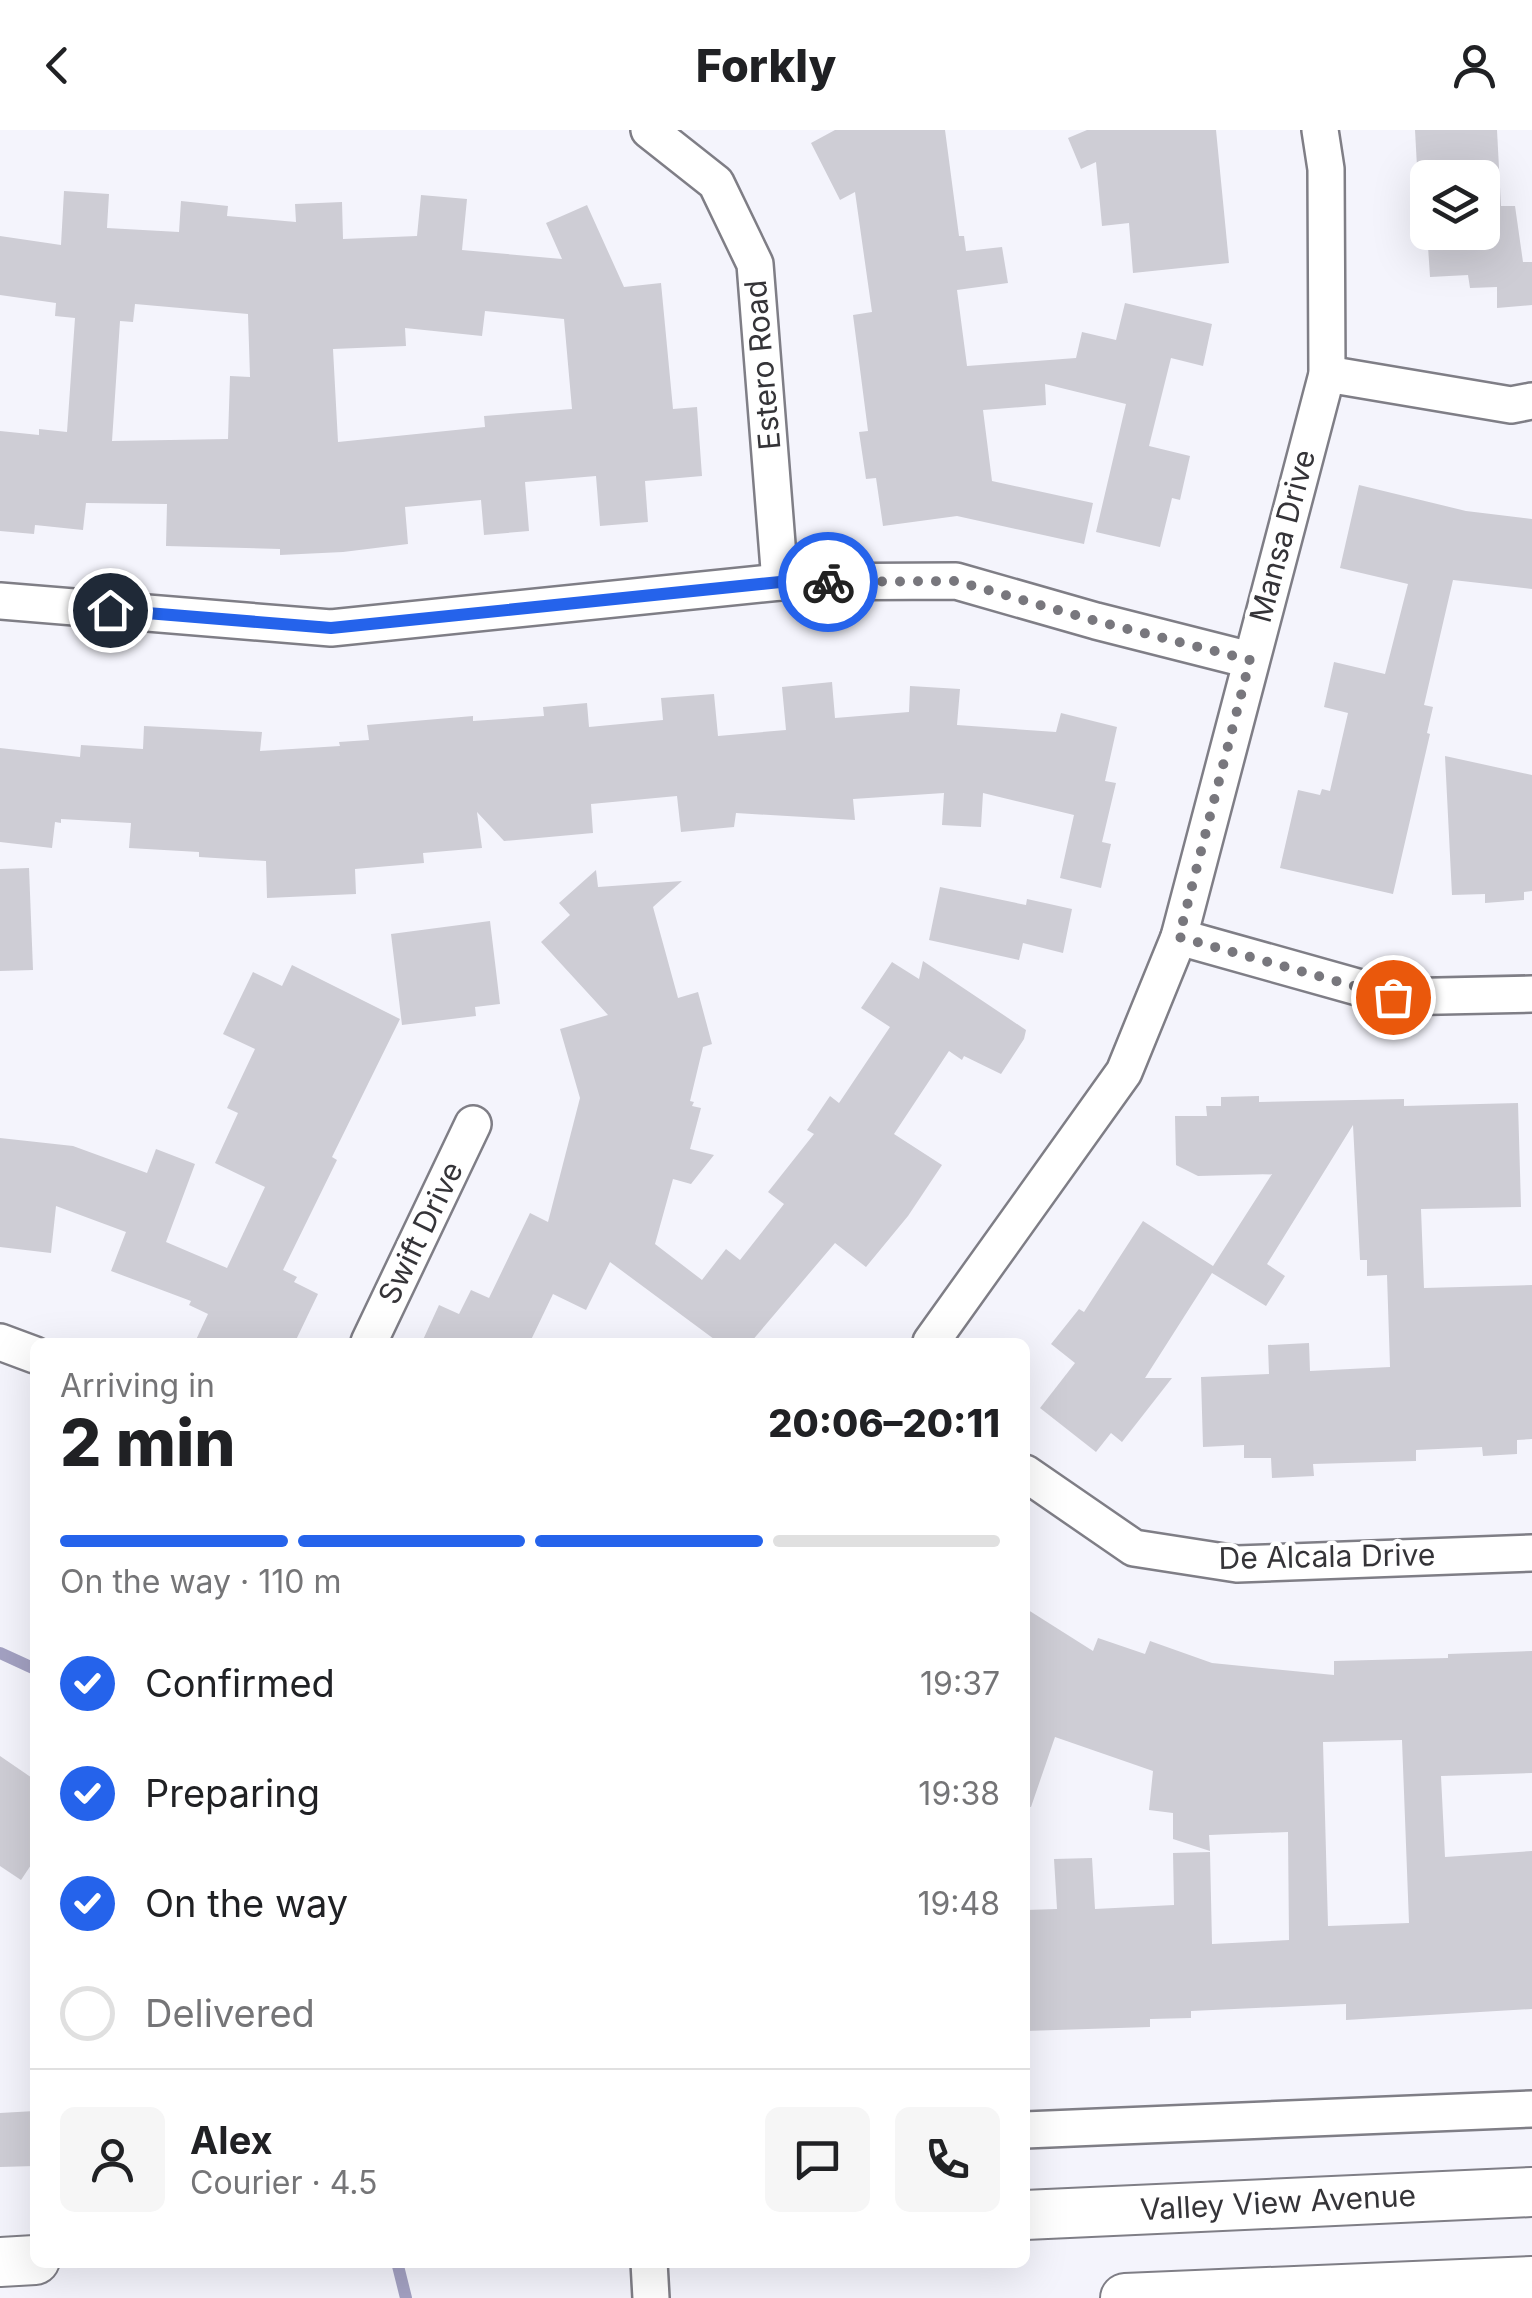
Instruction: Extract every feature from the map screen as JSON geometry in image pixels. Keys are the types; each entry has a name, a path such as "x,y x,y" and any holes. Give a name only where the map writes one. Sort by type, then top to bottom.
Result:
{"main road":[{"name":"Valley View Avenue","path":"1030,2215 1532,2192"},
{"path":"0,2262 30,2260"},
{"path":"1124,2298 1532,2281"}],"street":[{"name":"Estero Road","path":"649,130 716,182 755,264 780,582"},
{"name":"Mansa Drive","path":"934,1338 1124,1072 1179,937 1327,374 1326,169 1320,130"},
{"path":"1327,374 1511,405 1532,402"},
{"path":"0,601 331,628 780,582 956,581 1250,660"},
{"path":"1179,937 1393,997 1532,994"},
{"name":"Swift Drive","path":"371,1338 474,1124"},
{"path":"0,1342 30,1354"},
{"name":"De Alcala Drive","path":"1030,1476 1134,1548 1237,1564 1532,1553"},
{"path":"1030,2130 1532,2109"},
{"path":"649,2268 651,2298"}],"building":[{"path":"835,130 945,130 959,236 964,236 966,251 1002,247 1008,283 957,290 967,366 1076,358 1082,332 1116,340 1125,303 1212,324 1203,366 1171,358 1149,446 1190,456 1180,500 1172,498 1160,547 1096,532 1126,404 1045,384 1046,405 983,410 992,481 1093,503 1084,544 957,516 883,526 876,478 866,479 859,432 868,431 853,315 872,312 855,192 840,200 811,143"},
{"path":"1087,130 1216,130 1229,263 1133,273 1129,223 1102,226 1096,162 1081,169 1068,138"},
{"path":"1415,130 1497,130 1499,160 1417,160"},
{"path":"1500,187 1501,206 1515,206 1523,262 1532,262 1532,305 1497,308 1497,287 1470,288 1468,275 1430,277 1428,250 1500,250"},
{"path":"64,191 109,194 107,228 179,232 181,201 228,206 227,216 296,222 295,204 342,202 343,239 417,236 421,195 467,199 462,250 562,259 546,223 587,205 624,287 661,283 673,409 697,407 702,476 645,481 648,522 600,526 596,476 525,482 529,531 484,535 481,500 405,507 408,544 343,552 280,555 280,549 166,546 167,504 86,503 83,530 35,525 34,534 0,531 0,431 39,435 39,429 67,432 75,318 55,316 56,303 0,295 0,236 61,245","holes":["135,304 248,314 250,377 230,376 228,439 112,441 120,321 133,322","485,311 564,319 572,409 484,416 485,427 338,442 333,349 406,346 405,328 482,336"]},
{"path":"1359,485 1466,511 1532,519 1532,589 1453,580 1424,705 1433,707 1427,733 1430,734 1393,894 1280,868 1298,790 1320,795 1322,789 1330,791 1348,713 1324,707 1334,662 1385,674 1408,584 1340,568"},
{"path":"832,682 835,718 909,712 910,686 960,689 957,725 1056,732 1061,713 1117,727 1105,781 1116,783 1102,842 1111,844 1101,888 1060,878 1074,815 983,793 981,827 942,825 944,793 853,799 855,820 736,813 734,827 681,832 677,796 591,804 593,833 504,841 477,812 482,848 423,853 424,863 355,869 356,894 267,898 266,861 129,848 131,823 61,819 61,823 55,822 52,848 0,842 0,748 80,757 81,745 143,749 144,726 262,732 260,751 340,746 339,742 369,740 367,725 473,716 473,721 544,716 543,707 587,703 589,727 663,720 661,698 714,694 718,736 786,730 782,687"},
{"path":"1445,756 1532,775 1532,891 1524,892 1524,900 1485,903 1485,894 1452,895"},
{"path":"29,868 33,970 0,971 0,869"},
{"path":"596,870 598,887 682,881 653,907 678,998 698,992 712,1044 703,1047 690,1101 694,1102 692,1106 701,1108 690,1149 714,1155 691,1184 673,1179 655,1244 702,1280 726,1249 740,1260 784,1204 768,1192 814,1134 807,1130 830,1096 839,1103 890,1027 861,1008 892,962 919,979 923,961 1026,1030 1024,1039 1001,1074 949,1051 894,1134 942,1165 908,1216 866,1267 835,1243 754,1338 713,1338 610,1262 586,1310 553,1294 532,1338 424,1338 439,1305 459,1314 471,1290 489,1298 530,1213 548,1222 580,1098 560,1029 608,1015 541,942 570,915 559,903"},
{"path":"940,887 1026,905 1027,899 1072,909 1063,953 1023,943 1019,960 929,940"},
{"path":"490,921 500,1004 475,1007 476,1016 402,1025 391,934"},
{"path":"292,965 400,1019 332,1157 337,1160 283,1270 297,1277 294,1282 318,1294 297,1338 197,1338 208,1314 189,1305 191,1301 111,1271 126,1232 56,1206 51,1253 0,1247 0,1138 73,1146 147,1173 156,1149 195,1164 166,1242 227,1268 265,1187 215,1163 238,1113 227,1108 255,1049 223,1034 253,972 282,986"},
{"path":"1259,1096 1259,1102 1404,1099 1404,1106 1518,1103 1521,1207 1421,1209 1424,1288 1532,1285 1532,1439 1517,1440 1517,1454 1483,1456 1482,1447 1416,1450 1416,1461 1313,1464 1314,1476 1272,1478 1271,1458 1244,1458 1244,1445 1203,1447 1201,1377 1269,1374 1268,1345 1309,1343 1310,1371 1390,1367 1387,1275 1367,1276 1367,1260 1360,1260 1353,1125 1267,1264 1285,1276 1266,1306 1212,1273 1145,1378 1172,1378 1122,1442 1111,1433 1096,1452 1040,1408 1075,1363 1051,1344 1079,1309 1084,1312 1143,1221 1213,1266 1272,1174 1198,1176 1176,1165 1175,1116 1207,1116 1206,1106 1221,1106 1221,1097"},
{"path":"1030,1611 1093,1651 1098,1638 1145,1654 1150,1641 1212,1663 1334,1675 1334,1661 1532,1651 1532,1773 1441,1776 1445,1857 1532,1851 1532,2009 1346,2020 1346,2004 1191,2011 1191,2018 1150,2019 1150,2027 1030,2031 1030,1910 1057,1909 1054,1859 1092,1858 1095,1909 1174,1905 1173,1853 1210,1852 1212,1944 1289,1940 1288,1832 1209,1835 1210,1851 1173,1839 1173,1813 1149,1810 1153,1771 1055,1737 1031,1807","holes":["1402,1740 1409,1923 1328,1926 1323,1742"]},
{"path":"0,1756 30,1777 30,1866 21,1880 0,1866"},
{"path":"30,2111 30,2166 0,2167 0,2113"}],"waterway":[{"path":"0,1653 30,1667"},
{"path":"398,2268 406,2298"}],"way so far":[{"path":"828,582 956,581 1250,660 1179,937 1393,997"}],"route":[{"path":"110,610 331,628 780,582 828,582"}]}
